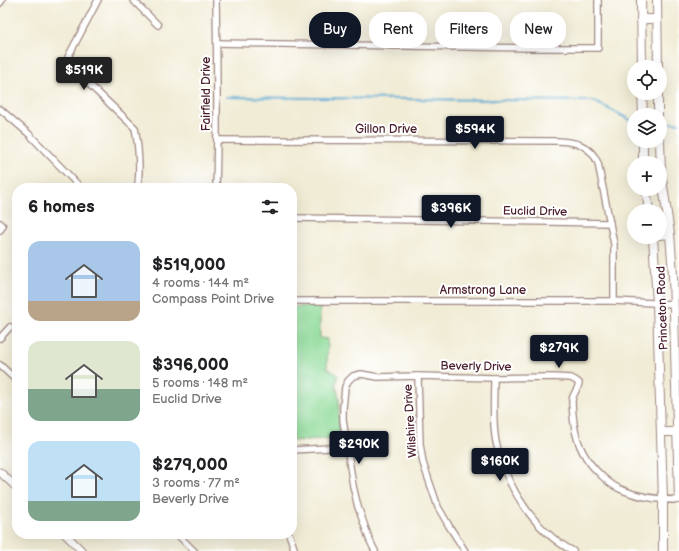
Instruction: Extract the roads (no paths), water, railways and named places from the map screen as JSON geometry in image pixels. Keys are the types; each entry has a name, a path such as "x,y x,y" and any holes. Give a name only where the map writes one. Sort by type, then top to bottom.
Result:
{"main road":[{"path":"641,0 642,60"},
{"path":"656,0 658,60"},
{"path":"641,19 657,19"},
{"name":"Princeton Road","path":"660,148 661,172 670,234 674,304 679,499"},
{"name":"Princeton Road","path":"653,244 657,303 663,500 663,551"},
{"path":"661,432 677,432"}],"street":[{"path":"98,0 68,57 68,64 135,128 138,141 137,183"},
{"path":"133,0 158,25"},
{"name":"Fairfield Drive","path":"216,0 216,183"},
{"path":"217,43 598,48 598,0"},
{"path":"0,109 29,134 76,183"},
{"name":"Gillon Drive","path":"217,140 572,142 582,146 588,149 598,163 614,244 614,301"},
{"name":"Euclid Drive","path":"297,218 610,223"},
{"path":"0,223 3,226 0,230"},
{"name":"Armstrong Lane","path":"297,301 614,301 674,304"},
{"path":"0,338 10,327"},
{"path":"0,365 12,376"},
{"name":"Beverly Drive","path":"347,447 343,420 344,396 345,387 353,376 361,374 378,376 571,378 579,383 572,399 573,418 578,444 585,458 594,469 618,488 630,493 663,500 679,499"},
{"name":"Wilshire Drive","path":"418,376 420,444 423,463 438,507 465,551"},
{"path":"494,378 496,441 505,472 517,495 532,517 551,536 573,551"},
{"path":"297,450 347,447 358,507 375,551"},
{"path":"0,472 12,483"},
{"path":"70,539 82,551"},
{"path":"182,539 194,551"},
{"path":"291,539 295,551"}],"waterway":[{"path":"227,97 594,101 627,118"},
{"path":"667,123 679,123"}]}
